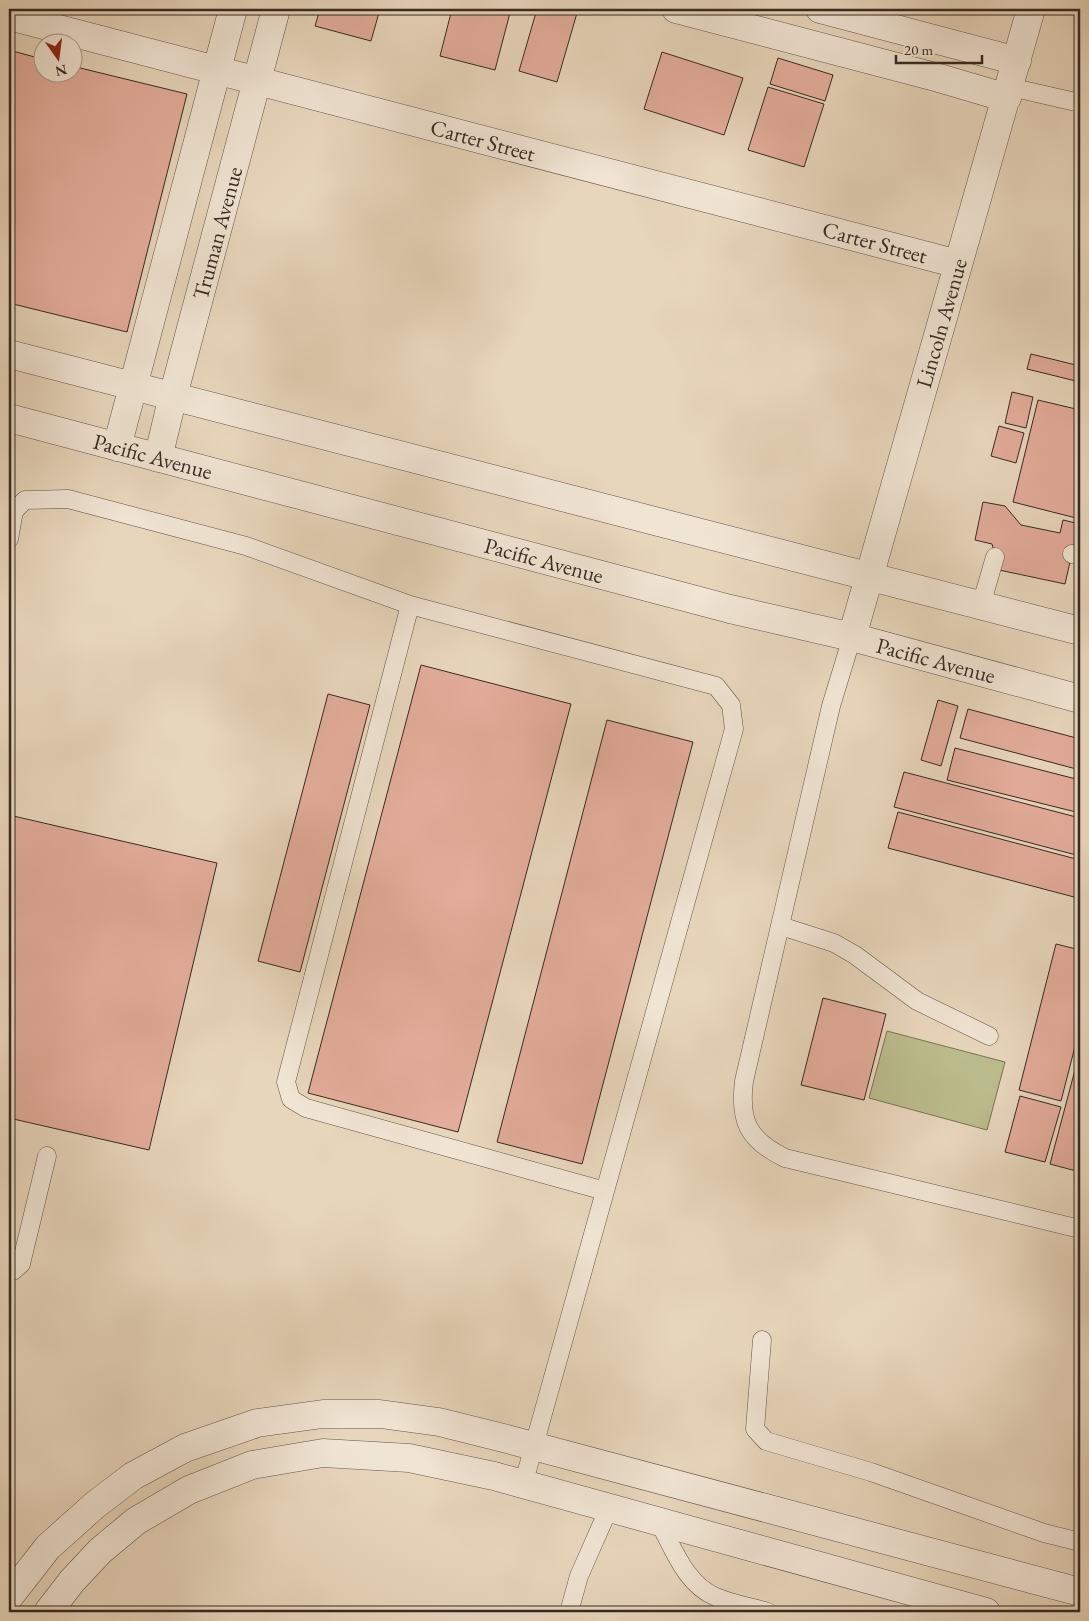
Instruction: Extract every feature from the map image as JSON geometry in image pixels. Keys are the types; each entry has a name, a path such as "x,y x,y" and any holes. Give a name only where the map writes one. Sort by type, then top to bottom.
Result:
{"street":[{"name":"Truman Avenue","path":"118,447 233,9"},
{"name":"Truman Avenue","path":"158,458 172,396 276,9"},
{"path":"676,9 939,78 1011,82"},
{"path":"820,9 1011,82"},
{"name":"Lincoln Avenue","path":"852,637 1031,9"},
{"name":"Carter Street","path":"9,16 958,264"},
{"path":"9,354 1080,631"},
{"name":"Pacific Avenue","path":"9,418 730,609 852,637 1080,699"},
{"path":"9,1597 48,1547 95,1505 133,1476 185,1448 257,1424 323,1414 380,1414 439,1422 1080,1592"},
{"path":"48,1612 72,1581 100,1552 136,1521 189,1490 252,1465 323,1453 409,1458 523,1485 972,1610"}],"lane":[{"path":"1011,82 1080,103"},
{"path":"9,539 14,511 26,500 68,499 246,546 410,605 716,686 731,705 734,729 523,1485"},
{"path":"981,605 996,557"},
{"path":"410,605 286,1082 291,1098 306,1108 605,1190"},
{"path":"852,637 830,706 744,1081 741,1104 746,1123 754,1138 767,1150 785,1158 1080,1229"},
{"path":"781,926 834,943 855,955 917,1001 989,1036"},
{"path":"9,1270 12,1271 21,1264 47,1156"},
{"path":"762,1340 755,1429 766,1441 871,1472 1044,1533 1080,1542"},
{"path":"569,1612 580,1576 609,1508"},
{"path":"659,1522 685,1569 698,1586 715,1597 768,1612"}],"green space":[{"path":"887,1031 1005,1062 987,1130 869,1098"}],"building":[{"path":"320,9 380,9 371,41 315,26"},
{"path":"452,9 511,9 495,70 440,56"},
{"path":"537,9 560,9 577,13 557,82 519,71"},
{"path":"9,50 32,56 32,82 82,82 82,68 187,94 127,332 9,303"},
{"path":"662,52 743,78 724,135 644,109"},
{"path":"778,58 833,75 825,101 770,84"},
{"path":"768,87 824,104 804,167 748,150"},
{"path":"1031,354 1080,366 1080,382 1027,369"},
{"path":"1012,392 1033,397 1026,428 1005,423"},
{"path":"1038,400 1080,410 1080,519 1013,502"},
{"path":"999,426 1024,433 1016,463 991,456"},
{"path":"983,502 1005,506 1021,525 1060,533 1063,520 1080,524 1080,545 1074,544 1065,584 999,570 992,544 975,540"},
{"path":"421,665 571,704 458,1132 308,1093"},
{"path":"328,694 370,705 300,972 258,961"},
{"path":"938,700 958,706 941,766 921,760"},
{"path":"968,709 1080,739 1080,770 960,738"},
{"path":"607,720 693,742 582,1164 497,1142"},
{"path":"955,748 1080,780 1080,813 947,780"},
{"path":"904,772 1080,818 1080,856 894,807"},
{"path":"898,812 1080,860 1080,873 1074,897 888,848"},
{"path":"9,815 217,863 149,1150 9,1118"},
{"path":"1056,944 1080,950 1080,1027 1061,1101 1019,1090"},
{"path":"823,998 886,1014 864,1100 801,1085"},
{"path":"1080,1051 1080,1172 1050,1164"},
{"path":"1020,1096 1061,1107 1045,1162 1005,1152"}]}
